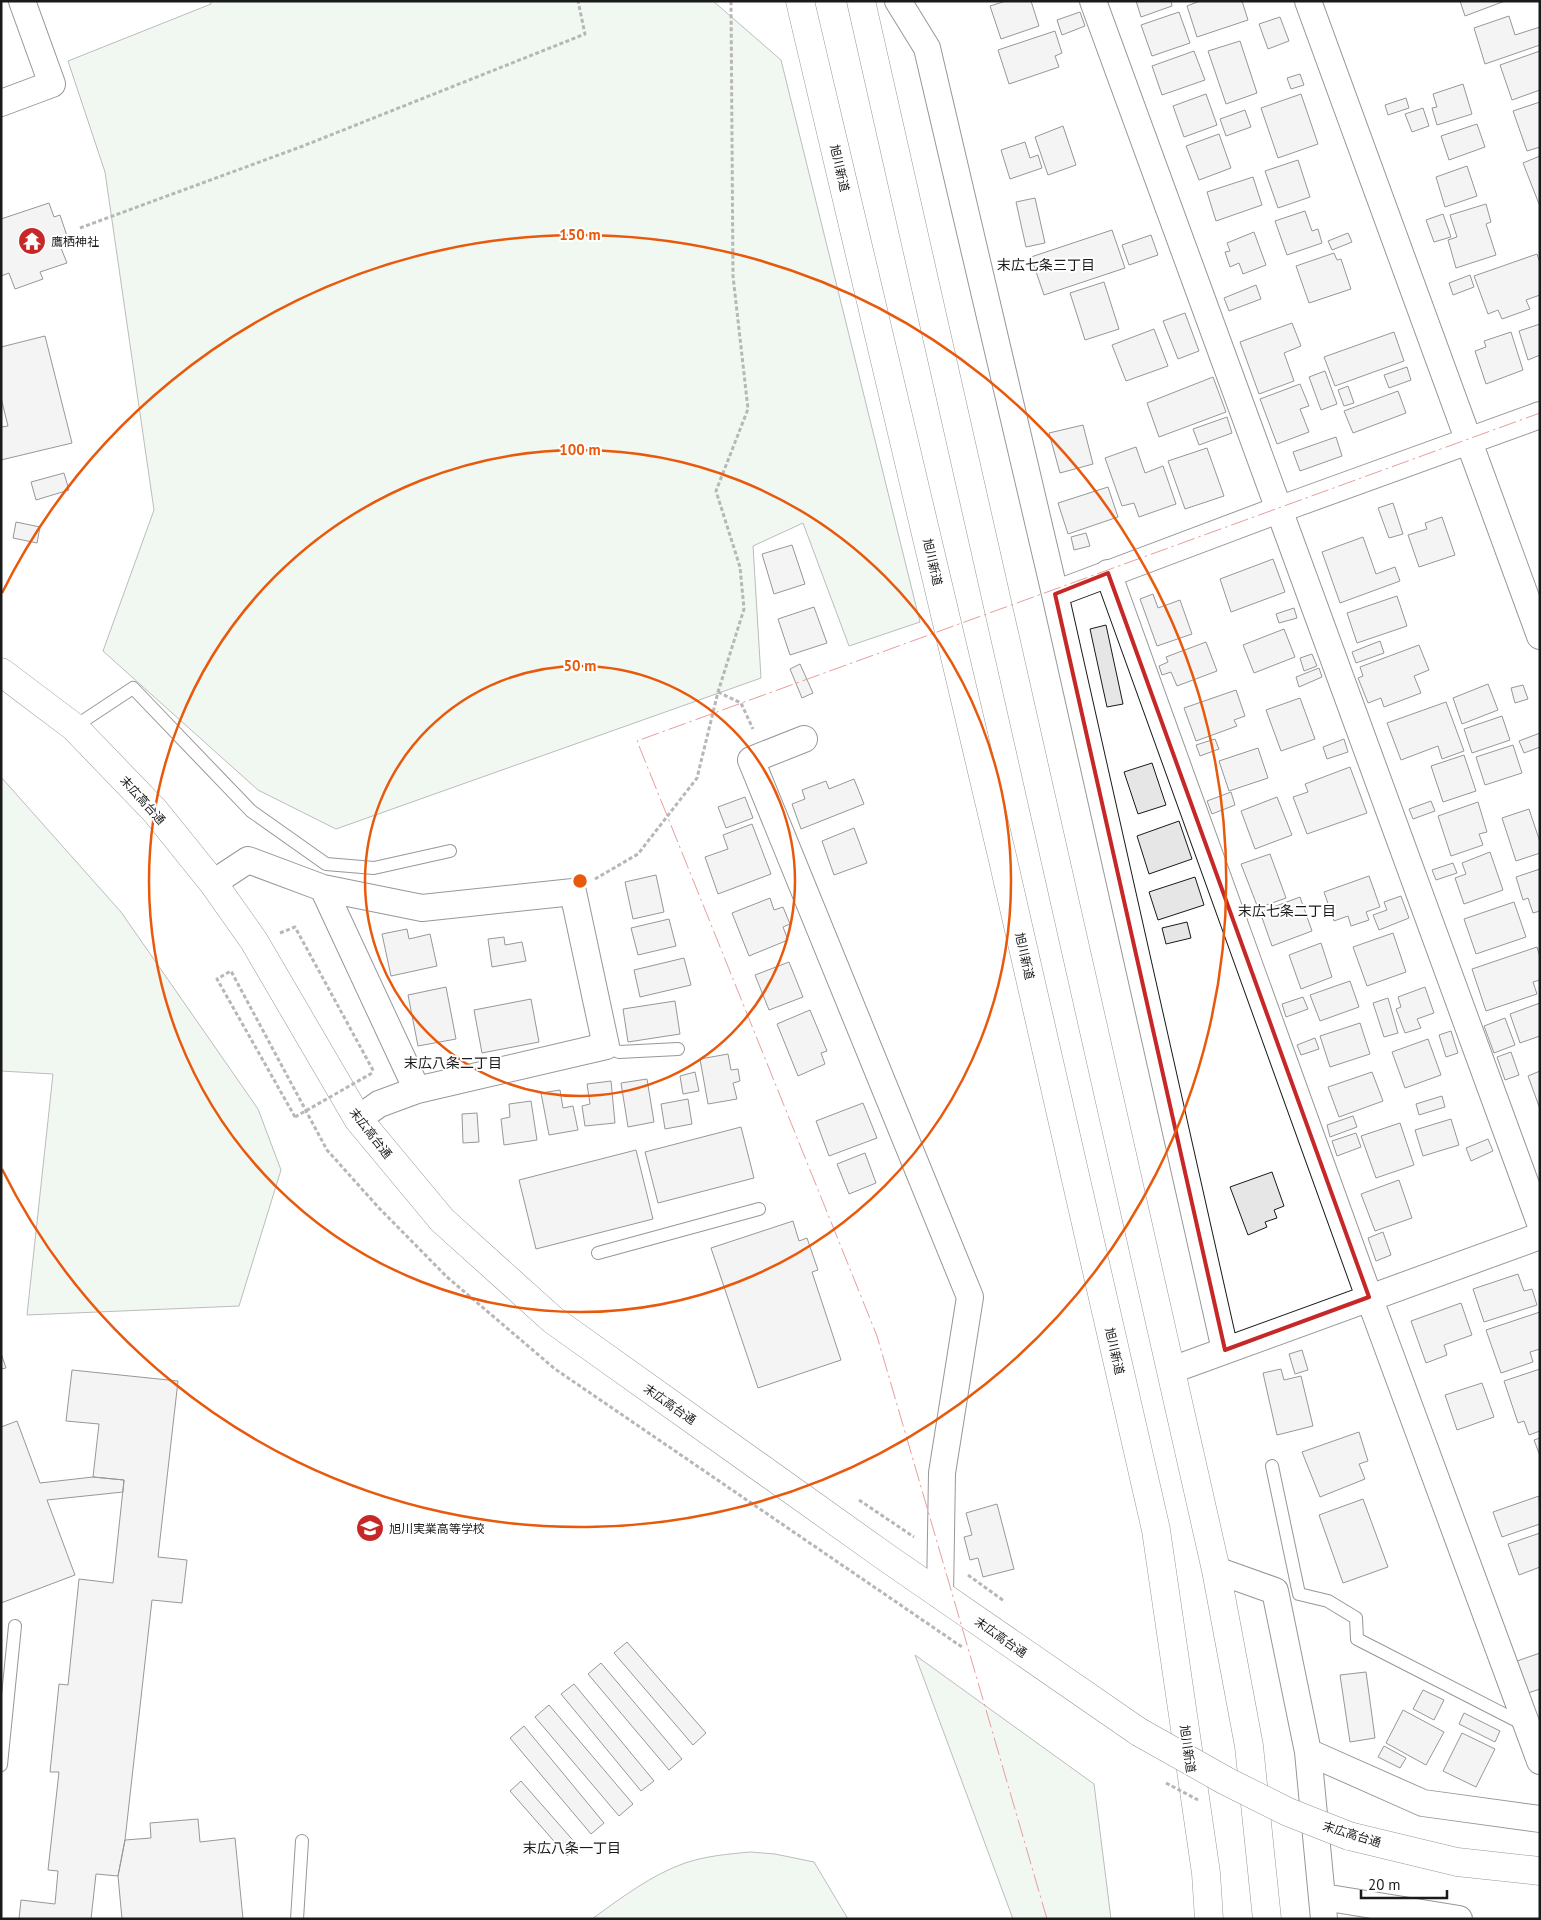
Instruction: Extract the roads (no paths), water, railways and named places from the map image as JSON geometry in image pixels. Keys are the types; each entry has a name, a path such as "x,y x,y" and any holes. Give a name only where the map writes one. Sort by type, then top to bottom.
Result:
{"main road":[{"name":"旭川新道","path":"800,1 998,841 1156,1530 1206,1873 1209,1919"},
{"path":"861,1 1216,1570 1248,1746 1267,1919"},
{"name":"末広高台通","path":"1,672 74,727 155,811 213,882 442,1220 553,1320 940,1595 1139,1732 1226,1781 1288,1812 1348,1836 1457,1862 1540,1870"}],"street":[{"path":"1,103 52,84 22,1"},
{"path":"898,1 927,48 1055,594 1225,1350"},
{"path":"1093,1 1540,1223"},
{"path":"1308,1 1540,636"},
{"path":"1055,594 1278,510 1540,415"},
{"path":"1108,573 1370,1297 1534,1726 1540,1761"},
{"path":"804,739 750,760 970,1297 942,1473 940,1595"},
{"path":"213,882 248,860 323,888 422,908 573,892 606,1046 417,1090 368,1112"},
{"path":"323,888 417,1090"},
{"path":"1172,1370 1540,1236"},
{"path":"1216,1570 1288,1596 1308,1752 1324,1908 1459,1919"},
{"path":"1308,1752 1424,1803 1540,1819"}],"lane":[{"path":"74,727 133,688 251,811 326,864 374,868 450,851"},
{"path":"606,1046 619,1052 678,1049"},
{"path":"598,1253 759,1209"},
{"path":"1272,1466 1288,1596 1328,1601 1356,1618 1357,1639 1534,1726"},
{"path":"1,1765 15,1626"},
{"path":"297,1919 302,1841"}],"place":[{"name":"鷹栖神社","path":"32,241"},
{"name":"旭川実業高等学校","path":"370,1528"}],"district":[{"name":"末広七条三丁目","path":"1046,265"},
{"name":"末広七条二丁目","path":"1287,911"},
{"name":"末広八条二丁目","path":"453,1063"},
{"name":"末広八条一丁目","path":"572,1848"}]}
